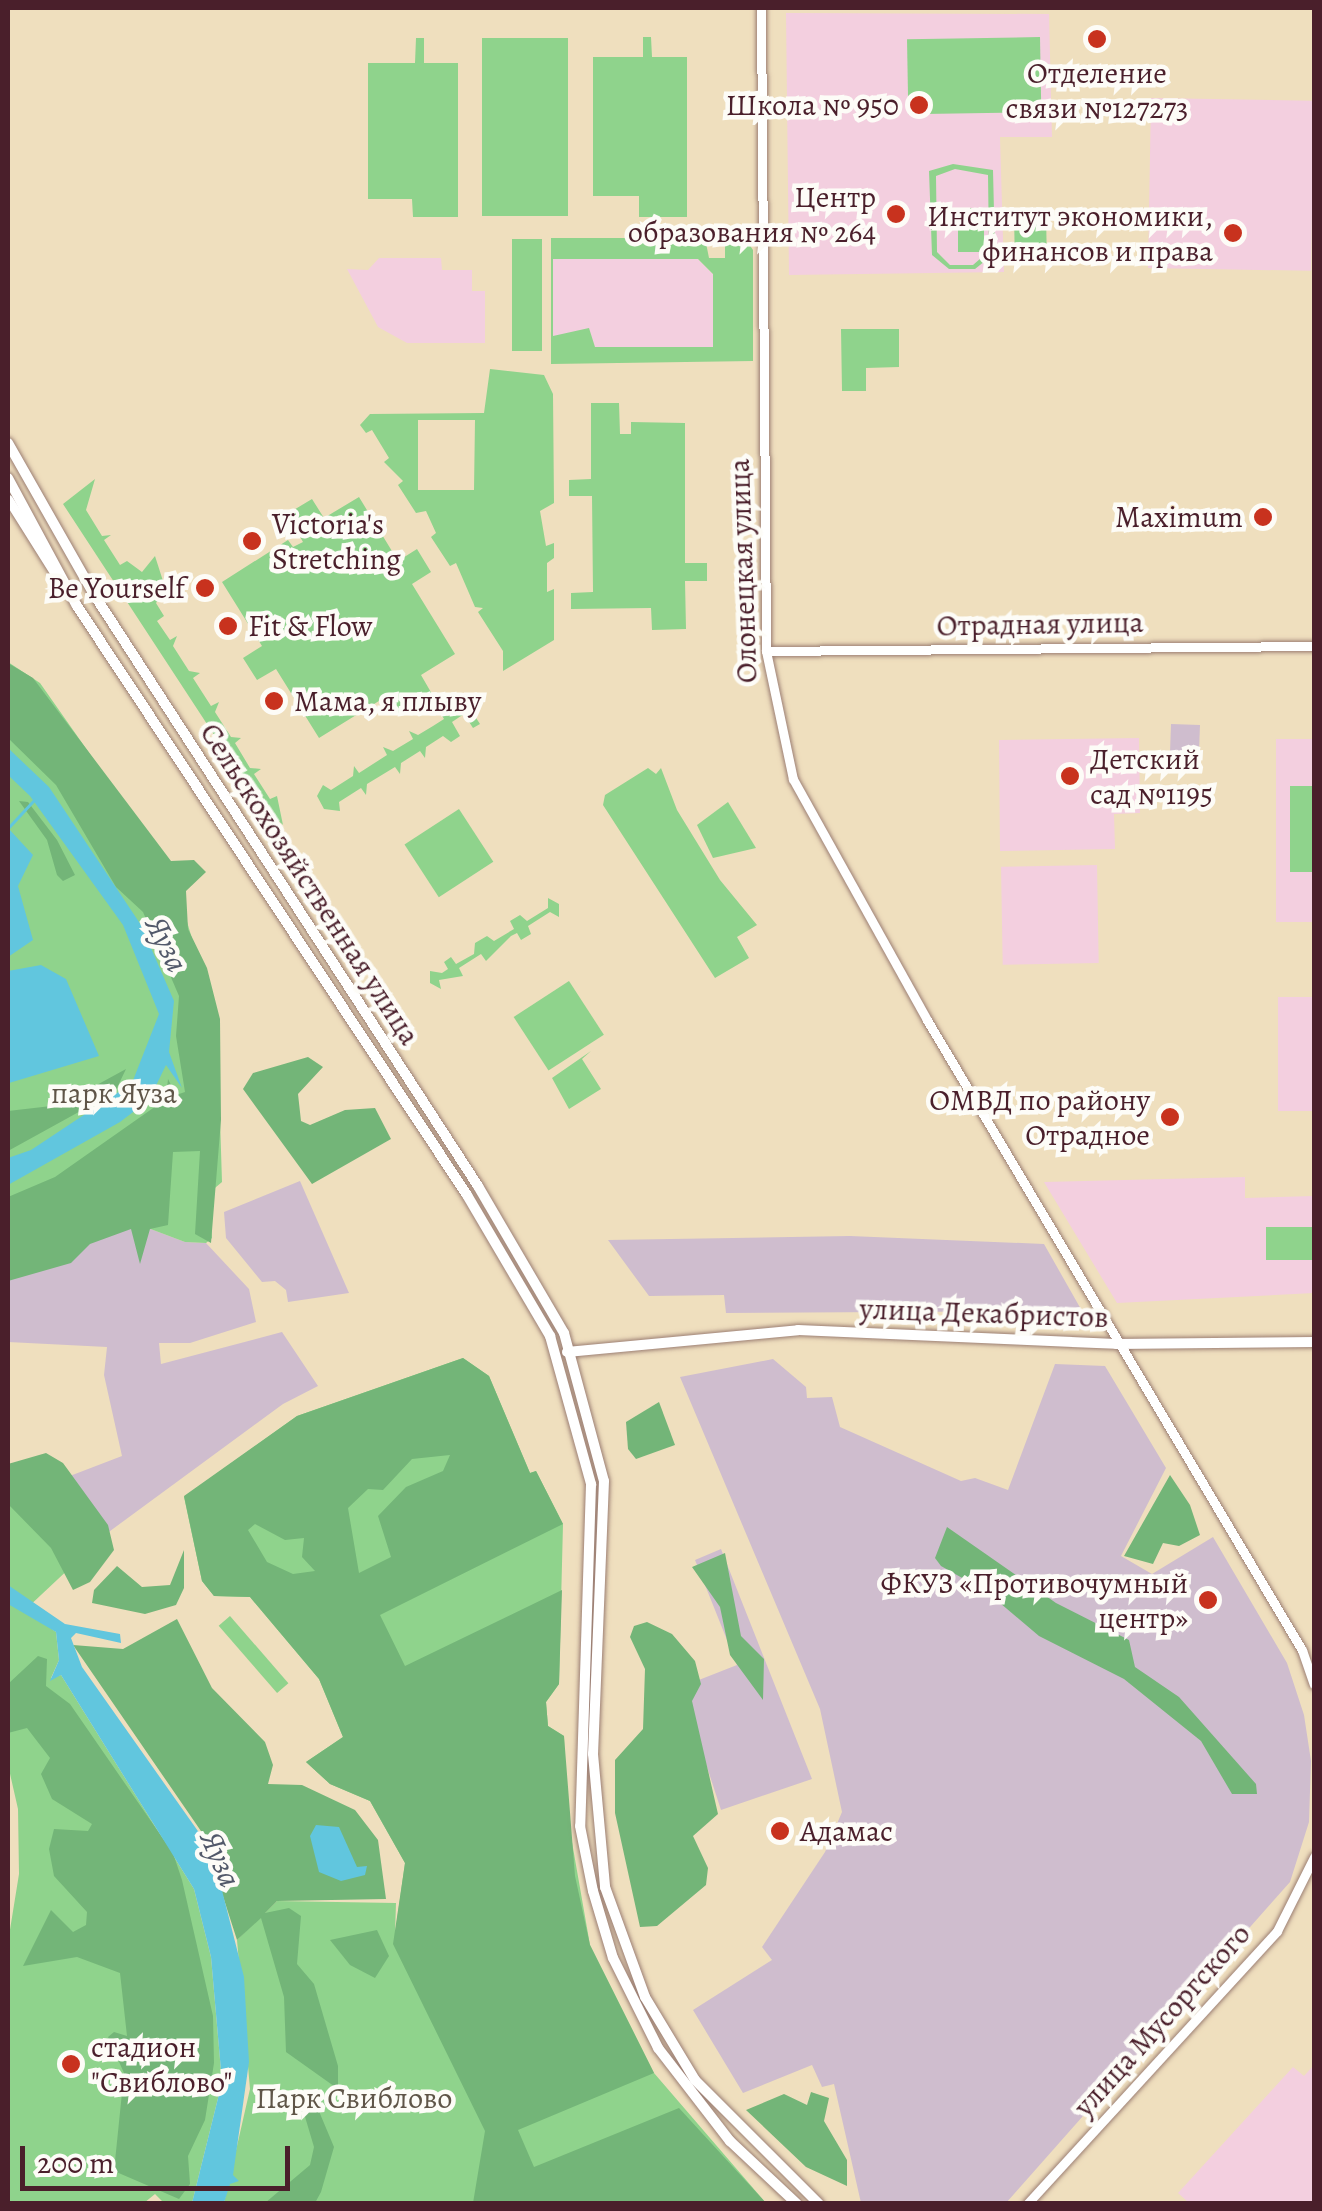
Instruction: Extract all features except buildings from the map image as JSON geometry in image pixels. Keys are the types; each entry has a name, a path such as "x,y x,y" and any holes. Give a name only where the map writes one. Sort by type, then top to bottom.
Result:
{"main road":[{"name":"Сельскохозяйственная улица","path":"8,443 184,737 478,1186 570,1352 604,1481 594,1754 605,1886 645,1998 695,2080 739,2132 819,2204"},
{"name":"Сельскохозяйственная улица","path":"8,478 77,606 467,1195 558,1353 591,1484 580,1826 593,1891 614,1958 658,2048 730,2141 796,2204"},
{"name":"улица Декабристов","path":"558,1353 798,1330 1116,1344 1314,1342"}],"street":[{"name":"Олонецкая улица","path":"761,8 766,651 781,742 806,811 1116,1344"},
{"path":"8,500 77,606"},
{"name":"Отрадная улица","path":"766,651 1314,646"},
{"path":"1116,1344 1302,1650 1314,1684"},
{"name":"улица Мусоргского","path":"1027,2204 1277,1931 1314,1857"}],"shaded area":[{"path":"786,13 1049,14 1052,137 1000,137 1004,272 789,275"},
{"path":"1151,98 1314,101 1311,271 1148,268"},
{"path":"379,258 441,258 442,270 472,270 472,291 485,291 485,343 407,343 378,327 347,269 368,270"},
{"path":"553,259 698,259 713,274 713,347 595,347 577,336 552,336"},
{"path":"1171,724 1200,725 1198,770 1169,769"},
{"name":"Детский сад №1195","path":"1139,738 1140,813 1114,814 1115,849 1000,851 999,740"},
{"path":"1276,739 1314,739 1314,922 1276,922"},
{"name":"Детский сад №1195","path":"1097,865 1099,963 1003,965 1001,867"},
{"path":"1278,997 1314,997 1314,1111 1278,1111"},
{"path":"1245,1177 1245,1198 1314,1196 1314,1293 1117,1303 1044,1182"},
{"path":"300,1181 349,1293 288,1302 286,1290 275,1281 262,1282 226,1238 224,1212"},
{"path":"132,1222 185,1242 206,1243 249,1289 256,1322 190,1343 159,1343 161,1364 282,1332 318,1386 283,1404 106,1534 62,1479 122,1456 104,1375 107,1347 8,1342 8,1275"},
{"path":"850,1236 1044,1244 1082,1311 726,1313 724,1295 649,1296 608,1240"},
{"path":"773,1359 806,1387 807,1398 832,1397 840,1427 961,1481 975,1478 1008,1490 1055,1364 1105,1366 1166,1468 1121,1556 1152,1574 1213,1537 1287,1663 1304,1715 1311,1761 1309,1822 1290,1882 1006,2203 861,2203 834,2084 822,2087 812,2065 743,2093 693,2010 772,1960 762,1947 825,1852 842,1812 820,1709 680,1377"},
{"path":"721,1549 812,1779 721,1810 681,1687 737,1665 695,1560"},
{"path":"1314,2065 1314,2203 1189,2203 1178,2193 1293,2067 1304,2076"}],"green space":[{"path":"643,37 651,37 652,57 687,57 687,217 639,217 639,196 593,196 593,57 643,57"},
{"path":"1040,37 1041,112 908,114 907,39"},
{"path":"416,38 424,38 424,63 458,63 458,217 413,217 412,199 368,199 368,63 415,63"},
{"path":"482,38 568,38 568,216 482,216"},
{"path":"953,164 993,170 995,253 975,269 949,269 932,255 929,171","holes":["955,169 988,175 989,251 973,265 950,265 937,252 936,176"]},
{"path":"958,208 984,208 984,252 958,252"},
{"path":"1046,212 1047,256 1015,257 1014,213"},
{"path":"551,238 705,238 709,258 725,258 725,240 747,241 753,250 753,361 551,364","holes":["553,259 698,259 713,274 713,347 595,347 589,328 553,336"]},
{"path":"512,239 542,239 542,351 512,351"},
{"path":"841,329 899,329 899,367 866,368 866,391 842,391"},
{"path":"490,369 544,375 553,394 554,503 540,511 546,546 554,543 554,558 547,563 547,592 554,589 554,640 503,671 503,651 478,612 483,608 475,607 456,563 450,566 431,537 436,533 426,511 416,513 398,485 403,481 384,462 389,458 372,430 366,433 360,425 370,414 484,413","holes":["418,420 475,420 474,490 418,490"]},
{"path":"591,403 619,403 620,434 631,434 631,422 685,423 685,563 707,563 707,581 685,581 686,629 652,630 651,608 571,609 571,593 593,592 592,496 569,496 569,480 591,479"},
{"path":"95,479 86,510 102,536 111,535 104,540 120,565 127,561 142,572 155,556 163,581 172,580 156,603 164,616 157,621 170,640 177,636 173,646 189,671 200,673 193,678 211,706 219,702 215,712 231,737 241,738 235,743 250,768 261,769 254,774 270,799 277,796 283,825 258,802 63,504"},
{"path":"359,497 398,561 417,549 431,572 412,584 455,654 421,675 432,694 399,715 387,696 319,738 276,669 257,680 243,658 262,646 222,582 288,540 293,547 303,542 287,514 312,499 324,518"},
{"name":"парк Яуза","path":"8,662 40,683 172,871 217,1023 222,1182 209,1193 212,1238 206,1243 185,1242 132,1222 8,1275"},
{"path":"8,663 33,678 171,861 194,860 206,872 186,891 188,929 207,968 220,1019 221,1120 211,1243 195,1234 200,1151 173,1152 168,1225 150,1229 140,1264 131,1229 90,1244 71,1263 8,1281 8,1197 55,1177 166,1099 168,1079 176,1095 185,1092 176,1036 179,996 143,912 116,887 56,785 8,738"},
{"path":"458,700 465,701 480,724 473,728 464,714 452,722 460,736 451,742 443,736 426,747 425,758 420,751 401,763 400,774 395,767 367,784 366,795 361,788 339,802 340,811 324,809 317,796 323,785 331,790 353,776 354,766 359,773 387,755 383,747 393,751 413,739 409,731 418,735 444,719 440,712 448,716 462,708"},
{"path":"648,768 656,774 661,768 677,810 720,880 757,925 737,937 749,958 715,978 603,805 605,795"},
{"path":"1290,786 1314,786 1314,872 1290,872"},
{"path":"19,801 28,802 57,840 75,875 63,881 57,875 47,840"},
{"path":"728,802 756,848 713,858 697,825"},
{"path":"459,809 493,862 439,897 404,844"},
{"path":"548,898 559,904 559,917 550,912 528,926 531,934 521,940 517,933 511,936 486,961 481,954 459,968 463,976 439,980 441,989 430,983 430,971 442,973 448,969 444,962 451,957 456,964 474,954 475,943 487,936 494,941 514,929 510,921 520,915 527,921 548,908"},
{"path":"569,981 604,1035 549,1071 514,1017"},
{"path":"591,1051 582,1059 601,1089 569,1109 552,1078"},
{"path":"308,1057 323,1067 298,1094 301,1121 310,1125 345,1110 375,1108 391,1139 312,1184 243,1089 253,1073"},
{"path":"126,1069 115,1092 8,1151 8,1111 60,1105"},
{"path":"1266,1227 1314,1227 1314,1260 1266,1260"},
{"path":"973,1308 1069,1309 1081,1315 1076,1322 958,1325 957,1315"},
{"name":"Парк Свиблово","path":"463,1358 489,1376 530,1473 536,1471 563,1524 559,1684 546,1702 548,1726 564,1736 566,1808 590,1945 654,2073 766,2203 224,2203 250,2089 237,1940 277,1901 396,1903 395,1934 405,1863 370,1801 330,1784 306,1762 343,1737 319,1679 250,1597 214,1596 202,1581 184,1497 297,1416"},
{"path":"463,1358 489,1376 530,1473 536,1471 563,1524 380,1615 405,1666 562,1590 559,1684 546,1702 548,1726 564,1736 575,1876 590,1945 654,2073 518,2130 534,2167 679,2108 766,2203 473,2203 485,2131 393,1944 405,1863 370,1801 330,1784 306,1762 343,1737 319,1679 250,1597 214,1596 202,1581 184,1496 297,1416","holes":["450,1455 443,1471 406,1487 378,1516 391,1557 359,1573 348,1508 368,1489 383,1490 412,1459","255,1524 285,1540 304,1538 302,1557 315,1571 293,1574 267,1562 248,1530"]},
{"path":"659,1402 675,1445 636,1459 628,1449 626,1422"},
{"path":"46,1453 63,1463 108,1525 114,1550 90,1582 73,1590 51,1548 8,1504 8,1464"},
{"path":"8,1475 106,1534 25,1610 56,1632 59,1660 51,1678 61,1675 194,1889 211,1957 222,2082 192,2203 164,2203 155,2194 144,2203 8,2203 8,1942 19,1874 18,1809 8,1765"},
{"path":"1170,1475 1190,1505 1200,1535 1179,1546 1163,1543 1153,1564 1124,1556"},
{"path":"947,1527 1056,1603 1129,1640 1135,1667 1179,1697 1256,1784 1257,1794 1232,1794 1201,1741 1124,1679 1039,1636 987,1592 941,1566 935,1558"},
{"path":"184,1550 184,1588 176,1605 145,1614 92,1603 94,1590 117,1566 142,1587 170,1585"},
{"path":"725,1553 741,1636 764,1659 763,1700 730,1655 720,1607 692,1567"},
{"path":"230,1616 288,1683 277,1693 219,1626"},
{"path":"177,1619 212,1688 265,1742 273,1765 268,1784 302,1785 355,1810 378,1840 386,1899 277,1901 265,1913 289,1908 301,1916 297,1964 314,1984 338,2066 338,2089 286,2052 284,1997 261,1918 237,1940 203,1834 73,1645 123,1649"},
{"path":"647,1622 672,1634 695,1661 701,1684 692,1701 718,1814 693,1836 708,1868 706,1885 657,1926 640,1927 615,1813 615,1760 643,1729 645,1669 630,1637 634,1626"},
{"path":"38,1656 47,1659 46,1686 70,1704 173,1853 182,1880 213,2016 214,2063 205,2120 188,2156 190,2184 179,2199 114,2171 124,2073 108,2037 114,2032 127,2036 120,1973 77,1957 23,1966 51,1910 73,1932 86,1925 87,1912 54,1876 49,1849 54,1829 88,1831 92,1824 52,1799 41,1774 50,1758 27,1728 8,1733 8,1684"},
{"path":"377,1930 389,1956 375,1978 350,1965 330,1940"},
{"path":"811,2092 829,2098 824,2121 847,2160 847,2186 806,2167 746,2110 784,2094 807,2105"},
{"path":"313,2097 334,2147 321,2192 315,2203 265,2203 310,2165 314,2147 303,2110 304,2100"}],"water":[{"path":"8,748 49,787 141,925 174,1001 169,1052 182,1088 166,1065 149,1100 120,1122 8,1185 8,1158 31,1150 132,1083 159,1014 123,925 30,796 8,775"},
{"path":"8,828 33,855 18,886 33,940 8,957"},
{"path":"41,965 66,979 99,1056 9,1083 8,971"},
{"path":"8,1585 65,1624 120,1634 121,1643 76,1633 71,1638 82,1667 212,1851 244,1977 249,2062 233,2175 239,2181 230,2184 224,2203 192,2203 222,2082 211,1957 194,1889 61,1675 50,1681 59,1660 56,1632 8,1604"},
{"path":"316,1825 339,1827 357,1867 367,1866 365,1875 341,1881 319,1872 310,1836"}],"waterway":[{"path":"8,828 34,800"}],"place":[{"name":"Отделение связи №127273","path":"1097,39"},
{"name":"Школа № 950","path":"919,105"},
{"name":"Центр образования № 264","path":"896,214"},
{"name":"Институт экономики, финансов и права","path":"1233,233"},
{"name":"Maximum","path":"1263,517"},
{"name":"Victoria's Stretching","path":"252,541"},
{"name":"Be Yourself","path":"205,588"},
{"name":"Fit & Flow","path":"228,626"},
{"name":"Мама, я плыву","path":"274,701"},
{"name":"Детский сад №1195","path":"1070,776"},
{"name":"ОМВД по району Отрадное","path":"1170,1117"},
{"name":"ФКУЗ «Противочумный центр»","path":"1208,1600"},
{"name":"Адамас","path":"780,1831"},
{"name":"стадион \"Свиблово\"","path":"71,2064"}],"water label":[{"name":"Яуза","path":"167,944"},
{"name":"Яуза","path":"221,1859"}]}
